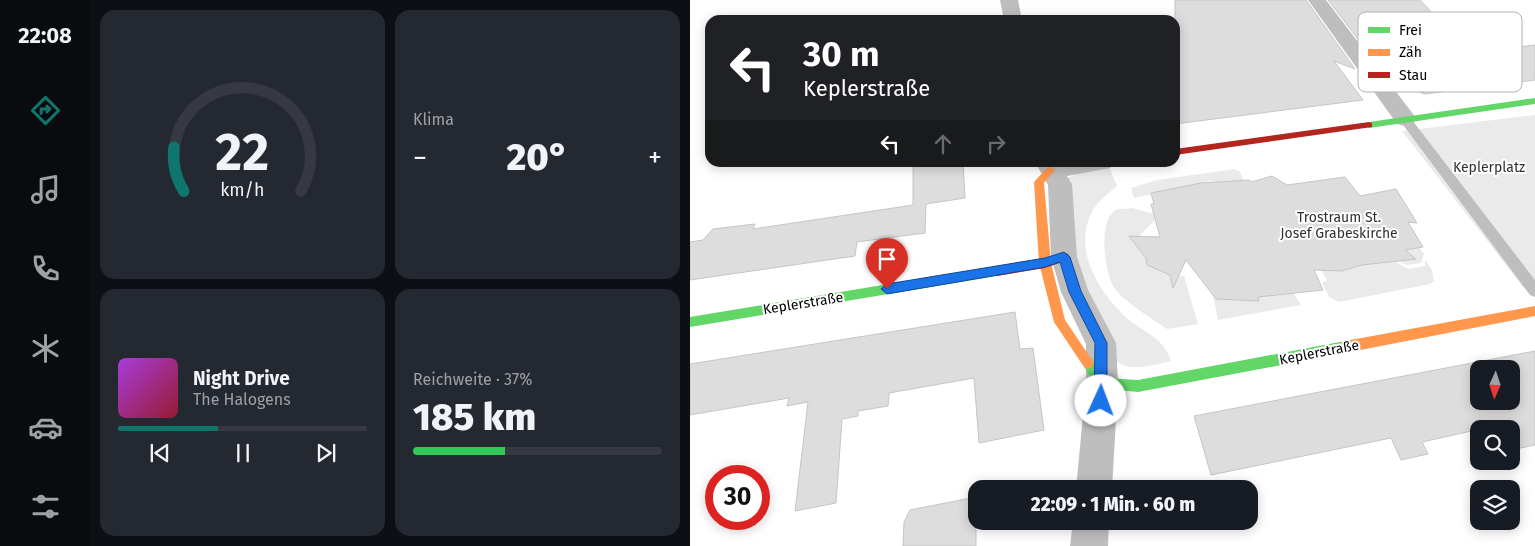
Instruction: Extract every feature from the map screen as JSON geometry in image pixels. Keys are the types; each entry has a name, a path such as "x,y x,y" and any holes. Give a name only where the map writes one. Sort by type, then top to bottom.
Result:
{"street":[{"path":"1009,0 1012,15"},
{"path":"1317,0 1358,55"},
{"path":"1385,92 1405,119"},
{"path":"1180,151 1535,101"},
{"path":"1049,167 1060,184 1054,260 1075,292 1101,343 1102,384 1095,480"},
{"name":"Keplerstraße","path":"690,322 1054,260"},
{"name":"Keplerstraße","path":"1102,384 1138,386 1535,311"},
{"path":"1089,546 1090,530"}],"lane":[{"path":"1405,119 1535,291"}],"green space":[{"name":"Keplerplatz","path":"1535,115 1535,285 1523,287 1402,131"},
{"path":"1109,167 1117,186 1099,202 1091,214 1086,228 1085,243 1087,257 1099,285 1108,297 1128,319 1159,341 1168,353 1171,361 1139,367 1131,367 1117,362 1111,356 1079,284 1068,178 1086,170"},
{"path":"1235,169 1240,172 1244,181 1225,183 1210,181 1134,198 1131,188 1157,180"},
{"path":"1361,199 1419,247 1424,254 1421,263 1407,265 1386,256 1408,269 1425,266 1425,260 1432,270 1434,281 1430,284 1339,302 1329,297 1322,283 1327,280 1318,265"},
{"path":"1132,208 1154,214 1155,220 1140,235 1142,246 1175,275 1184,276 1198,324 1167,329 1130,304 1113,286 1105,258 1106,224 1116,210"},
{"path":"1293,292 1301,305 1218,320 1213,295"}],"building":[{"path":"1175,0 1306,0 1355,69 1334,61 1363,100 1180,123 1180,15 1175,15"},
{"path":"1328,0 1420,0 1431,12 1358,12 1358,39"},
{"path":"1535,45 1535,80 1522,82 1522,47"},
{"path":"1419,92 1441,92 1425,94"},
{"path":"913,167 963,167 965,198 926,204 925,233 857,242 855,256 690,280 690,242 703,240 713,229 755,224 753,229 913,205"},
{"path":"1272,176 1287,185 1345,177 1360,196 1396,189 1417,223 1408,222 1423,247 1405,250 1416,259 1362,265 1341,271 1314,270 1323,290 1258,297 1259,301 1216,299 1186,260 1173,288 1170,275 1147,265 1146,258 1129,236 1160,237 1151,204 1154,204 1151,193 1201,183 1249,180 1251,182"},
{"path":"1015,312 1020,349 1033,348 1044,430 979,443 974,378 889,393 888,406 858,411 858,416 842,419 836,503 795,511 808,402 787,406 789,398 690,415 690,364"},
{"path":"1535,351 1535,445 1520,448 1520,420 1470,420 1470,431 1422,442 1428,454 1401,460 1391,438 1211,475 1194,416 1470,363 1470,410 1520,410 1520,360 1488,360"},
{"path":"968,499 968,530 976,530 976,546 903,546 904,522 910,510"}],"traffic: fast":[{"path":"1369,125 1535,101"},
{"path":"690,322 997,271"},
{"path":"1088,363 1102,384 1138,386 1345,347"}],"traffic: slow":[{"path":"1050,170 1039,182 1045,263 1060,322 1088,363"},
{"path":"1345,347 1535,311"}],"traffic: jam":[{"path":"1180,151 1369,125"},
{"path":"997,271 1045,263 1064,257"}],"route":[{"path":"887,289 1045,263 1064,257 1075,292 1101,343 1101,401"}],"park label":[{"name":"Trostraum St. Josef Grabeskirche","path":"1339,226"}]}
